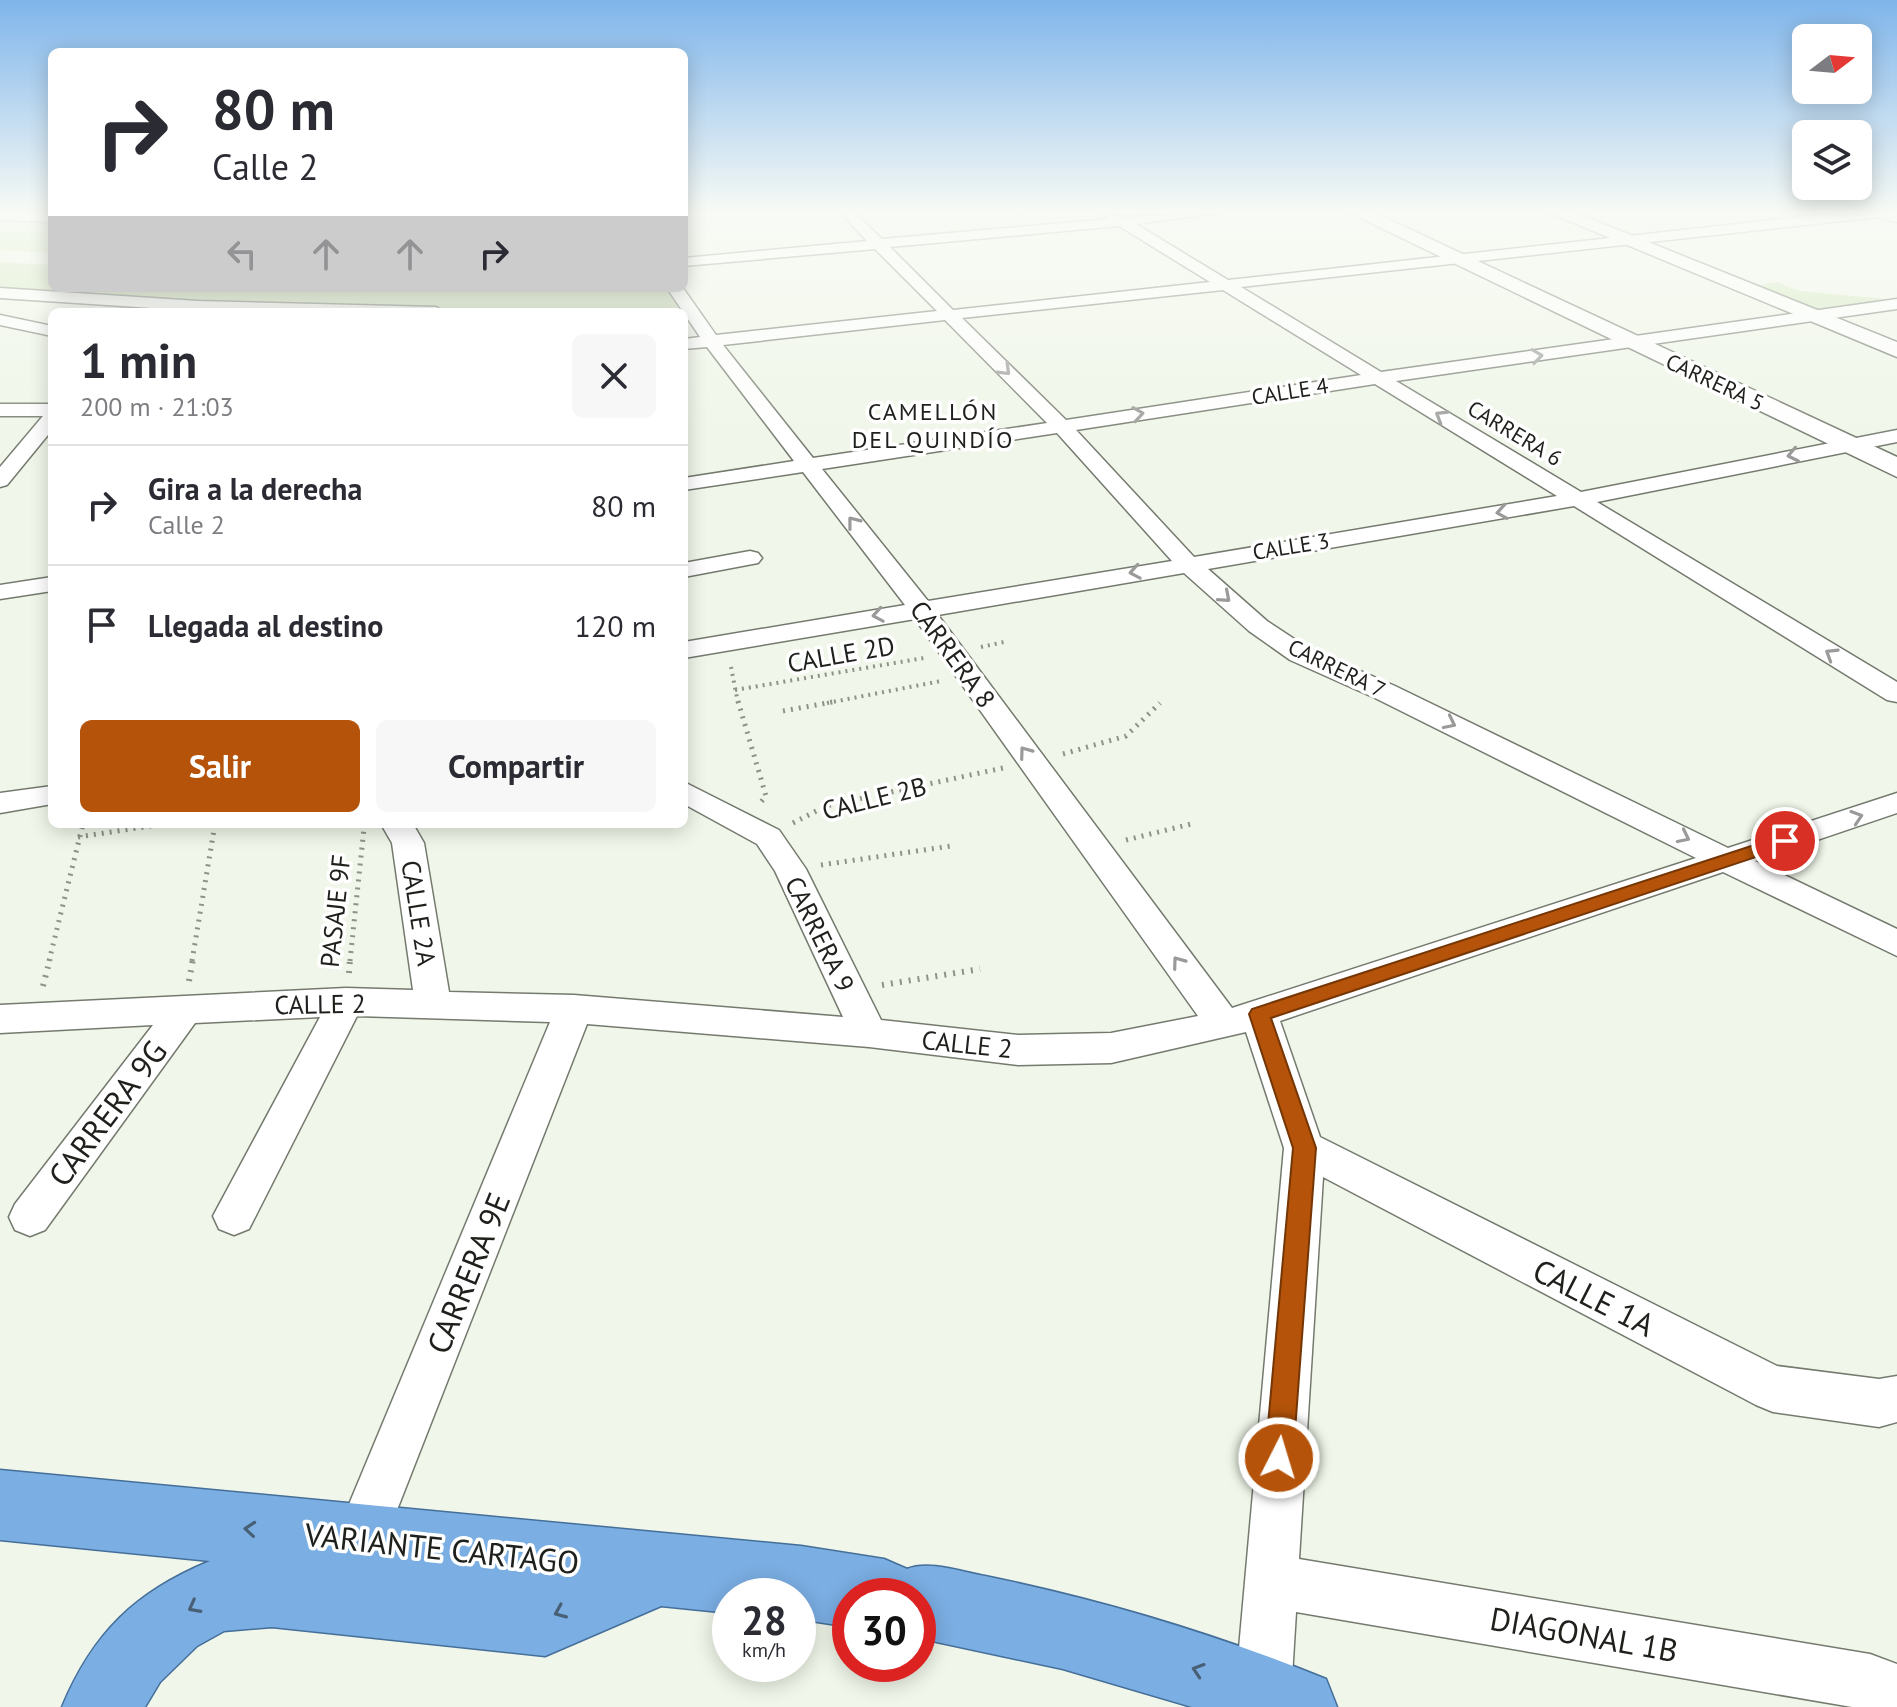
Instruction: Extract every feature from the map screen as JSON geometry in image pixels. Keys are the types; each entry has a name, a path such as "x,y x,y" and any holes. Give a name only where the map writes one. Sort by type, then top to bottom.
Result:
{"highway":[{"name":"VARIANTE CARTAGO","path":"0,1505 361,1538 832,1588"},
{"path":"101,1707 133,1655 171,1620 216,1595 272,1590 545,1619 658,1570"},
{"path":"936,1605 1071,1633 1200,1670 1280,1700"}],"main road":[{"name":"CARRERA 5","path":"1524,293 1897,468"},
{"path":"1755,293 1897,350"}],"street":[{"path":"0,293 180,308"},
{"name":"CARRERA 8","path":"678,293 920,608 1095,847 1242,1020 1304,1148 1269,1581 1280,1700"},
{"name":"CARRERA 7","path":"927,293 1061,426 1187,563 1258,626 1299,654 1385,692 1897,944"},
{"path":"688,340 702,324 873,322 1155,293"},
{"name":"CARRERA 6","path":"1238,293 1897,694"},
{"name":"CALLE 4","path":"688,483 1377,378 1897,304"},
{"path":"1874,307 1897,314"},
{"path":"746,319 873,322"},
{"path":"0,320 48,330"},
{"path":"9,339 27,324"},
{"path":"0,410 48,410"},
{"path":"0,481 48,423"},
{"name":"CALLE 3","path":"688,649 1579,499 1897,436"},
{"path":"0,455 48,450"},
{"path":"688,569 750,558"},
{"path":"0,592 48,585"},
{"path":"688,793 756,829"},
{"path":"0,803 48,796"},
{"name":"CALLE 2","path":"18,1017 346,1002 574,1009 869,1033 1018,1050 1096,1049 1242,1020 1897,803"},
{"name":"CALLE 2A","path":"399,828 408,843 433,1005"},
{"name":"CARRERA 9","path":"756,829 790,869 869,1033"},
{"path":"234,1216 346,1002"},
{"name":"CARRERA 9E","path":"361,1538 574,1009"},
{"name":"CARRERA 9G","path":"30,1217 185,1010"},
{"name":"CALLE 1A","path":"1304,1148 1773,1389 1879,1403 1897,1399"},
{"name":"DIAGONAL 1B","path":"1269,1581 1870,1682 1897,1692"}],"path":[{"path":"726,643 735,690 766,796 756,829"},
{"name":"CALLE 2D","path":"735,690 953,653"},
{"path":"783,711 970,676"},
{"name":"CALLE 2B","path":"756,829 826,806 1032,762 1126,736 1160,703"},
{"path":"1095,847 1191,824"},
{"path":"18,1017 81,828"},
{"path":"78,837 138,828"},
{"path":"185,1010 214,828"},
{"name":"PASAJE 9F","path":"346,1002 364,828"},
{"path":"790,869 951,846"},
{"path":"847,990 980,969"}],"green space":[{"path":"0,293 675,293 686,308 260,308"},
{"path":"1763,293 1817,293 1897,300 1812,314"}],"district":[{"name":"CAMELLÓN DEL QUINDÍO","path":"933,425"}],"route":[{"path":"1279,1458 1304,1148 1259,1014 1785,841"}]}
